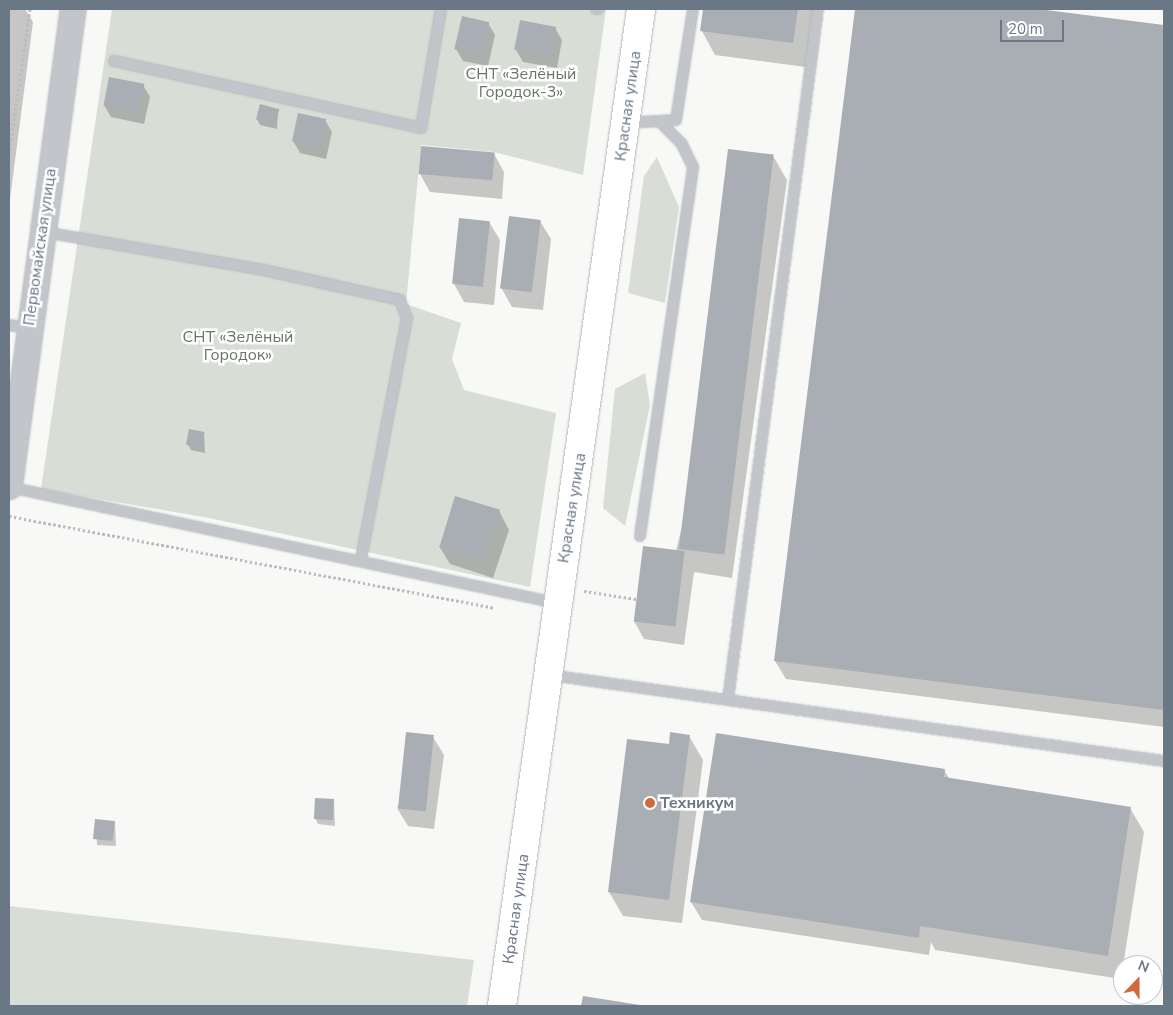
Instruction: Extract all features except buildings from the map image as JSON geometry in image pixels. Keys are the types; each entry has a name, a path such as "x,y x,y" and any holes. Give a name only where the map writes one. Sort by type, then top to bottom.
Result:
{"main road":[{"name":"Красная улица","path":"502,1006 548,674 568,597 625,123 641,9"}],"street":[{"name":"Первомайская улица","path":"9,486 19,326 43,232 73,9"}],"lane":[{"path":"114,61 422,128 442,9"},
{"path":"625,123 676,120 692,9"},
{"path":"728,700 818,9"},
{"path":"640,536 693,167 682,144 660,122"},
{"path":"43,232 236,265 400,300 407,318 361,559"},
{"path":"9,486 361,559 568,597"},
{"path":"548,674 1164,761"}],"path":[{"path":"9,155 30,9"},
{"path":"9,516 506,610"},
{"path":"568,597 636,599"}],"green space":[{"name":"СНТ «Зелёный Городок»","path":"112,9 606,9 583,175 494,152 421,145 406,304 461,323 452,359 464,390 556,413 530,587 209,518 41,489"},
{"path":"657,157 679,207 665,303 628,293 644,176"},
{"path":"645,373 650,405 625,526 603,508 615,389"},
{"path":"9,906 474,960 467,1006 9,1006"}],"place":[{"name":"Техникум","path":"650,803"}],"park label":[{"name":"СНТ «Зелёный Городок-3»","path":"521,83"}]}
